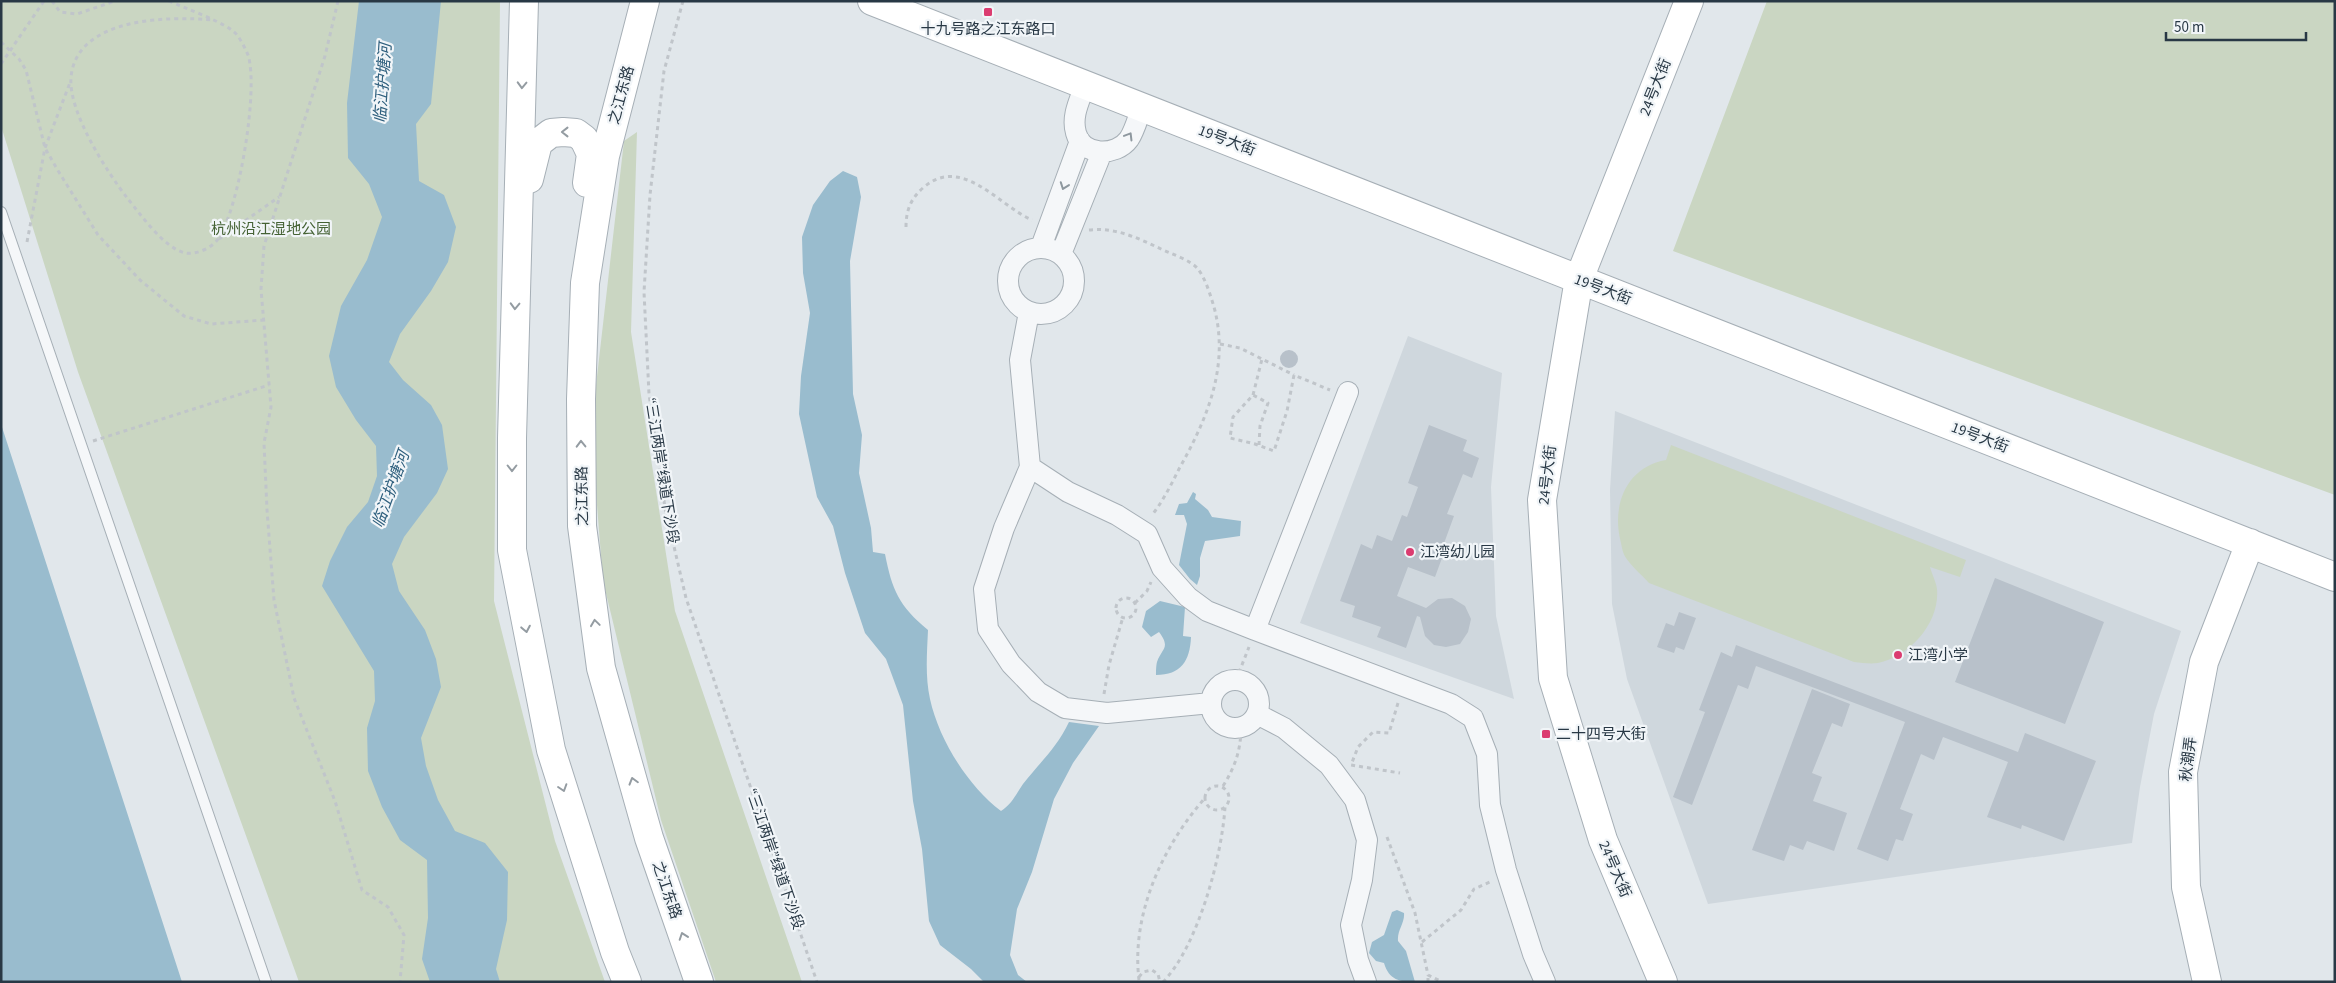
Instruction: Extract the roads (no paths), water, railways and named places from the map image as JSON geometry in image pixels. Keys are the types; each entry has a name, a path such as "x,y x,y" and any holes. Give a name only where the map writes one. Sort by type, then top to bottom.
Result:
{"street":[{"path":"524,1 512,438 512,550 551,750 626,982"},
{"path":"522,56 541,1"},
{"name":"之江东路","path":"645,1 605,156 585,283 581,399 582,526 601,668 649,838 699,982"},
{"name":"19号大街","path":"872,1 2335,577"},
{"name":"24号大街","path":"1663,982 1603,840 1553,678 1542,500 1579,279 1689,1"},
{"path":"1085,85 1074,116 1076,134 1084,145 1102,152 1116,150 1128,140 1142,107"},
{"path":"518,223 538,143 551,133 576,133 584,139 591,154 576,267 575,300 584,319"},
{"path":"1042,248 1080,140"},
{"path":"1061,254 1102,152"},
{"path":"1030,249 1052,249 1061,254 1073,271 1074,282 1067,302 1054,311 1039,314 1028,312 1019,306 1008,286 1008,274 1013,263 1020,255 1030,249"},
{"path":"1028,312 1020,360 1030,467 1004,528 984,589 988,628 1011,664 1038,692 1065,708 1102,712 1211,703"},
{"path":"1255,630 1347,394"},
{"path":"1030,467 1068,492 1117,515 1147,534 1162,568 1188,597 1207,611 1451,704 1473,718 1487,754 1490,805 1508,879 1533,954 1545,982"},
{"name":"秋潮弄","path":"2207,982 2186,887 2183,772 2204,662 2250,543"},
{"path":"1236,680 1244,682 1255,692 1258,699 1257,714 1252,721 1241,727 1229,728 1222,724 1212,711 1211,703 1212,696 1222,684 1236,680"},
{"path":"1257,714 1284,728 1326,762 1355,800 1367,840 1362,880 1351,925 1358,960 1366,982"}],"lane":[{"path":"1,212 266,982"}],"water":[{"name":"临江护塘河","path":"359,1 441,1 431,104 416,124 419,181 444,195 456,227 448,262 431,291 400,334 389,362 403,380 431,405 442,425 448,469 437,493 404,537 392,564 399,591 425,630 436,659 441,687 421,738 426,766 438,800 455,831 485,843 508,872 507,920 496,969 500,982 430,982 422,959 428,918 427,860 400,840 382,807 368,771 367,728 375,701 374,671 322,586 330,561 347,527 368,502 377,476 376,446 356,420 336,387 329,356 341,306 367,260 382,217 369,184 348,158 347,103"},
{"path":"843,171 857,177 861,197 850,261 853,394 862,435 859,473 871,528 873,552 885,554 894,588 903,605 928,630 928,691 940,730 956,761 966,775 977,789 1001,811 1011,802 1053,747 1069,722 1099,726 1073,763 1054,799 1032,872 1017,909 1010,955 1018,975 1027,982 984,982 971,969 940,945 929,921 922,849 913,801 903,705 886,659 865,633 845,573 833,526 817,497 799,414 801,376 810,313 803,273 802,237 813,205 830,181"},
{"path":"1,424 182,982 1,982"},
{"path":"1193,492 1196,494 1195,499 1208,510 1212,517 1241,521 1240,536 1205,541 1200,558 1200,576 1197,585 1179,565 1187,524 1184,515 1175,515 1179,504 1187,503"},
{"path":"1160,601 1185,607 1183,636 1191,637 1189,653 1182,665 1172,672 1156,675 1157,662 1165,645 1163,637 1159,632 1151,637 1142,627 1146,611"},
{"path":"1397,910 1404,913 1398,941 1406,951 1415,982 1396,979 1386,969 1384,963 1376,961 1369,953 1372,942 1384,935 1392,912"}],"place":[{"name":"十九号路之江东路口","path":"988,12"},
{"name":"江湾幼儿园","path":"1410,552"},
{"name":"江湾小学","path":"1898,655"},
{"name":"二十四号大街","path":"1546,734"}],"park label":[{"name":"杭州沿江湿地公园","path":"271,229"}]}
